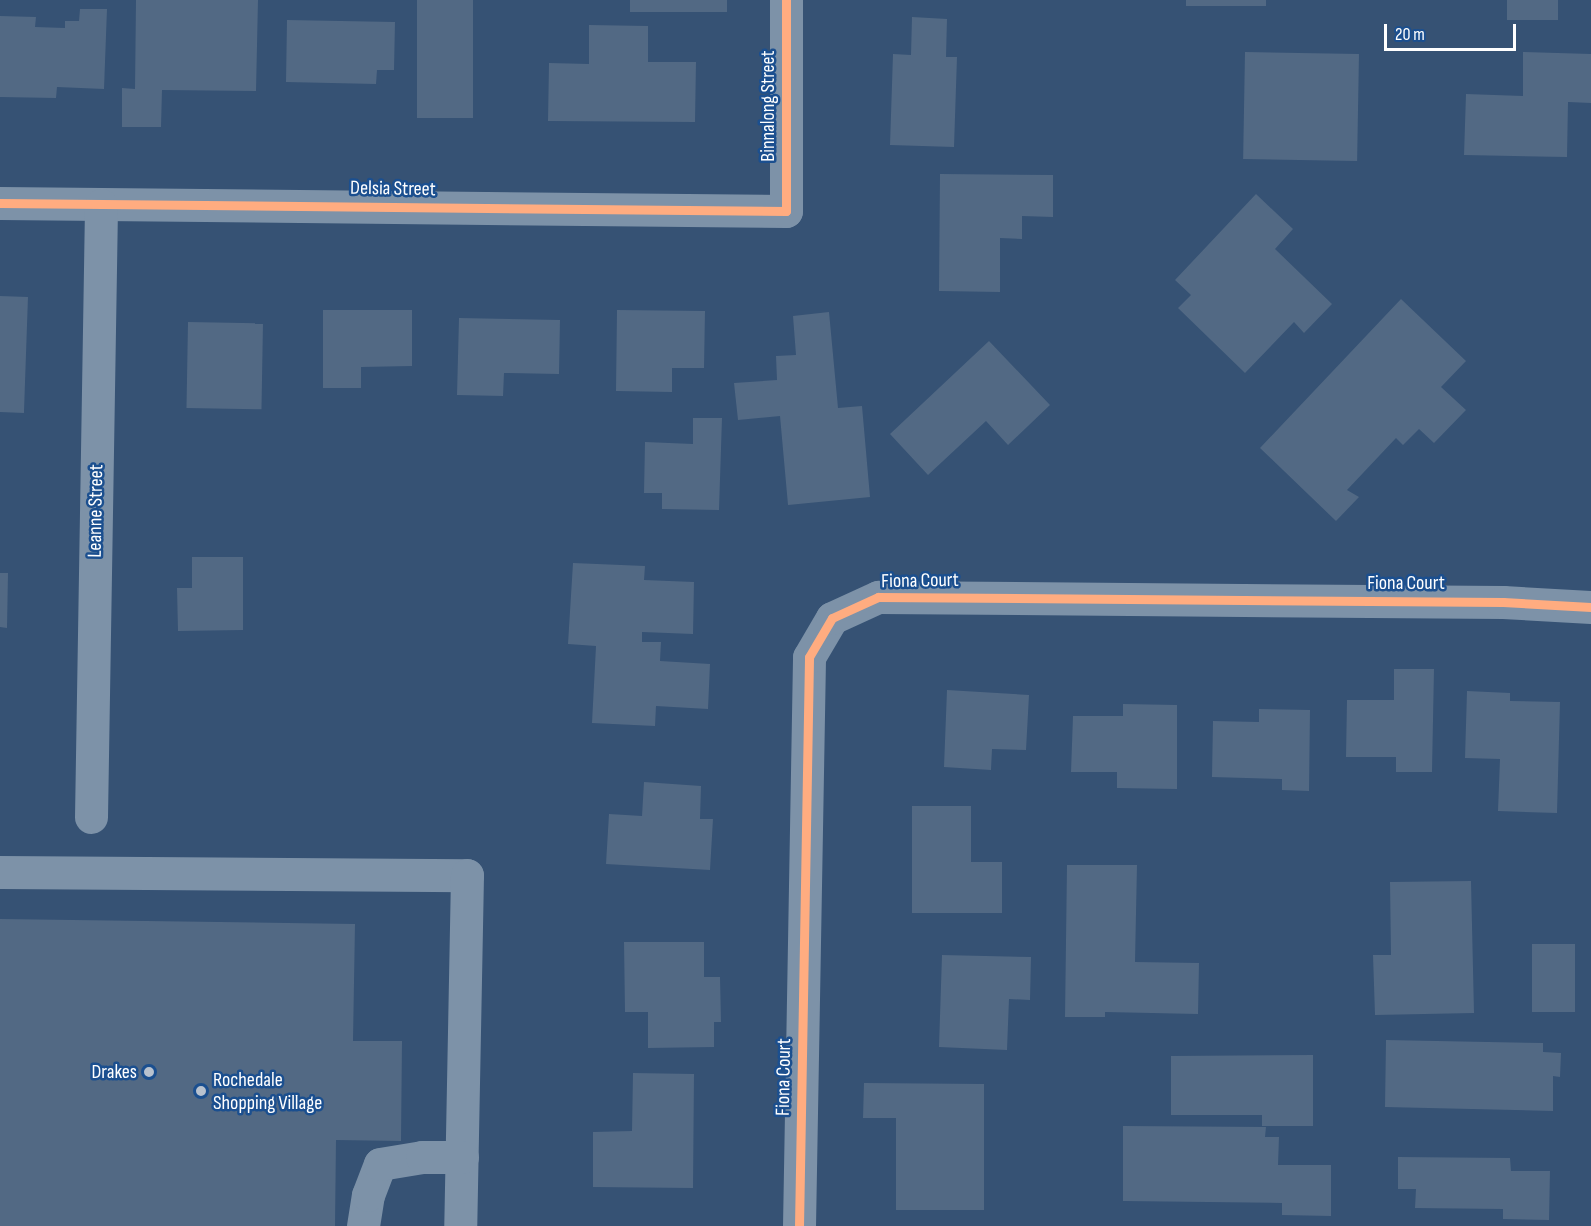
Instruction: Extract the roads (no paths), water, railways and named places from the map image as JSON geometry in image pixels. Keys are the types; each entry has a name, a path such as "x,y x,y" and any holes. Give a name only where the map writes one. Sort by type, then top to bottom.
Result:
{"street":[{"name":"Binnalong Street","path":"786,0 786,211"},
{"name":"Delsia Street","path":"0,203 786,211"},
{"name":"Leanne Street","path":"91,817 101,205"},
{"name":"Fiona Court","path":"799,1226 809,657 832,618 878,597 1503,602 1591,607"},
{"path":"0,872 467,875 460,1226"},
{"path":"363,1226 380,1164 422,1157 462,1157"}],"place":[{"name":"Drakes","path":"149,1072"},
{"name":"Rochedale Shopping Village","path":"201,1091"}]}
